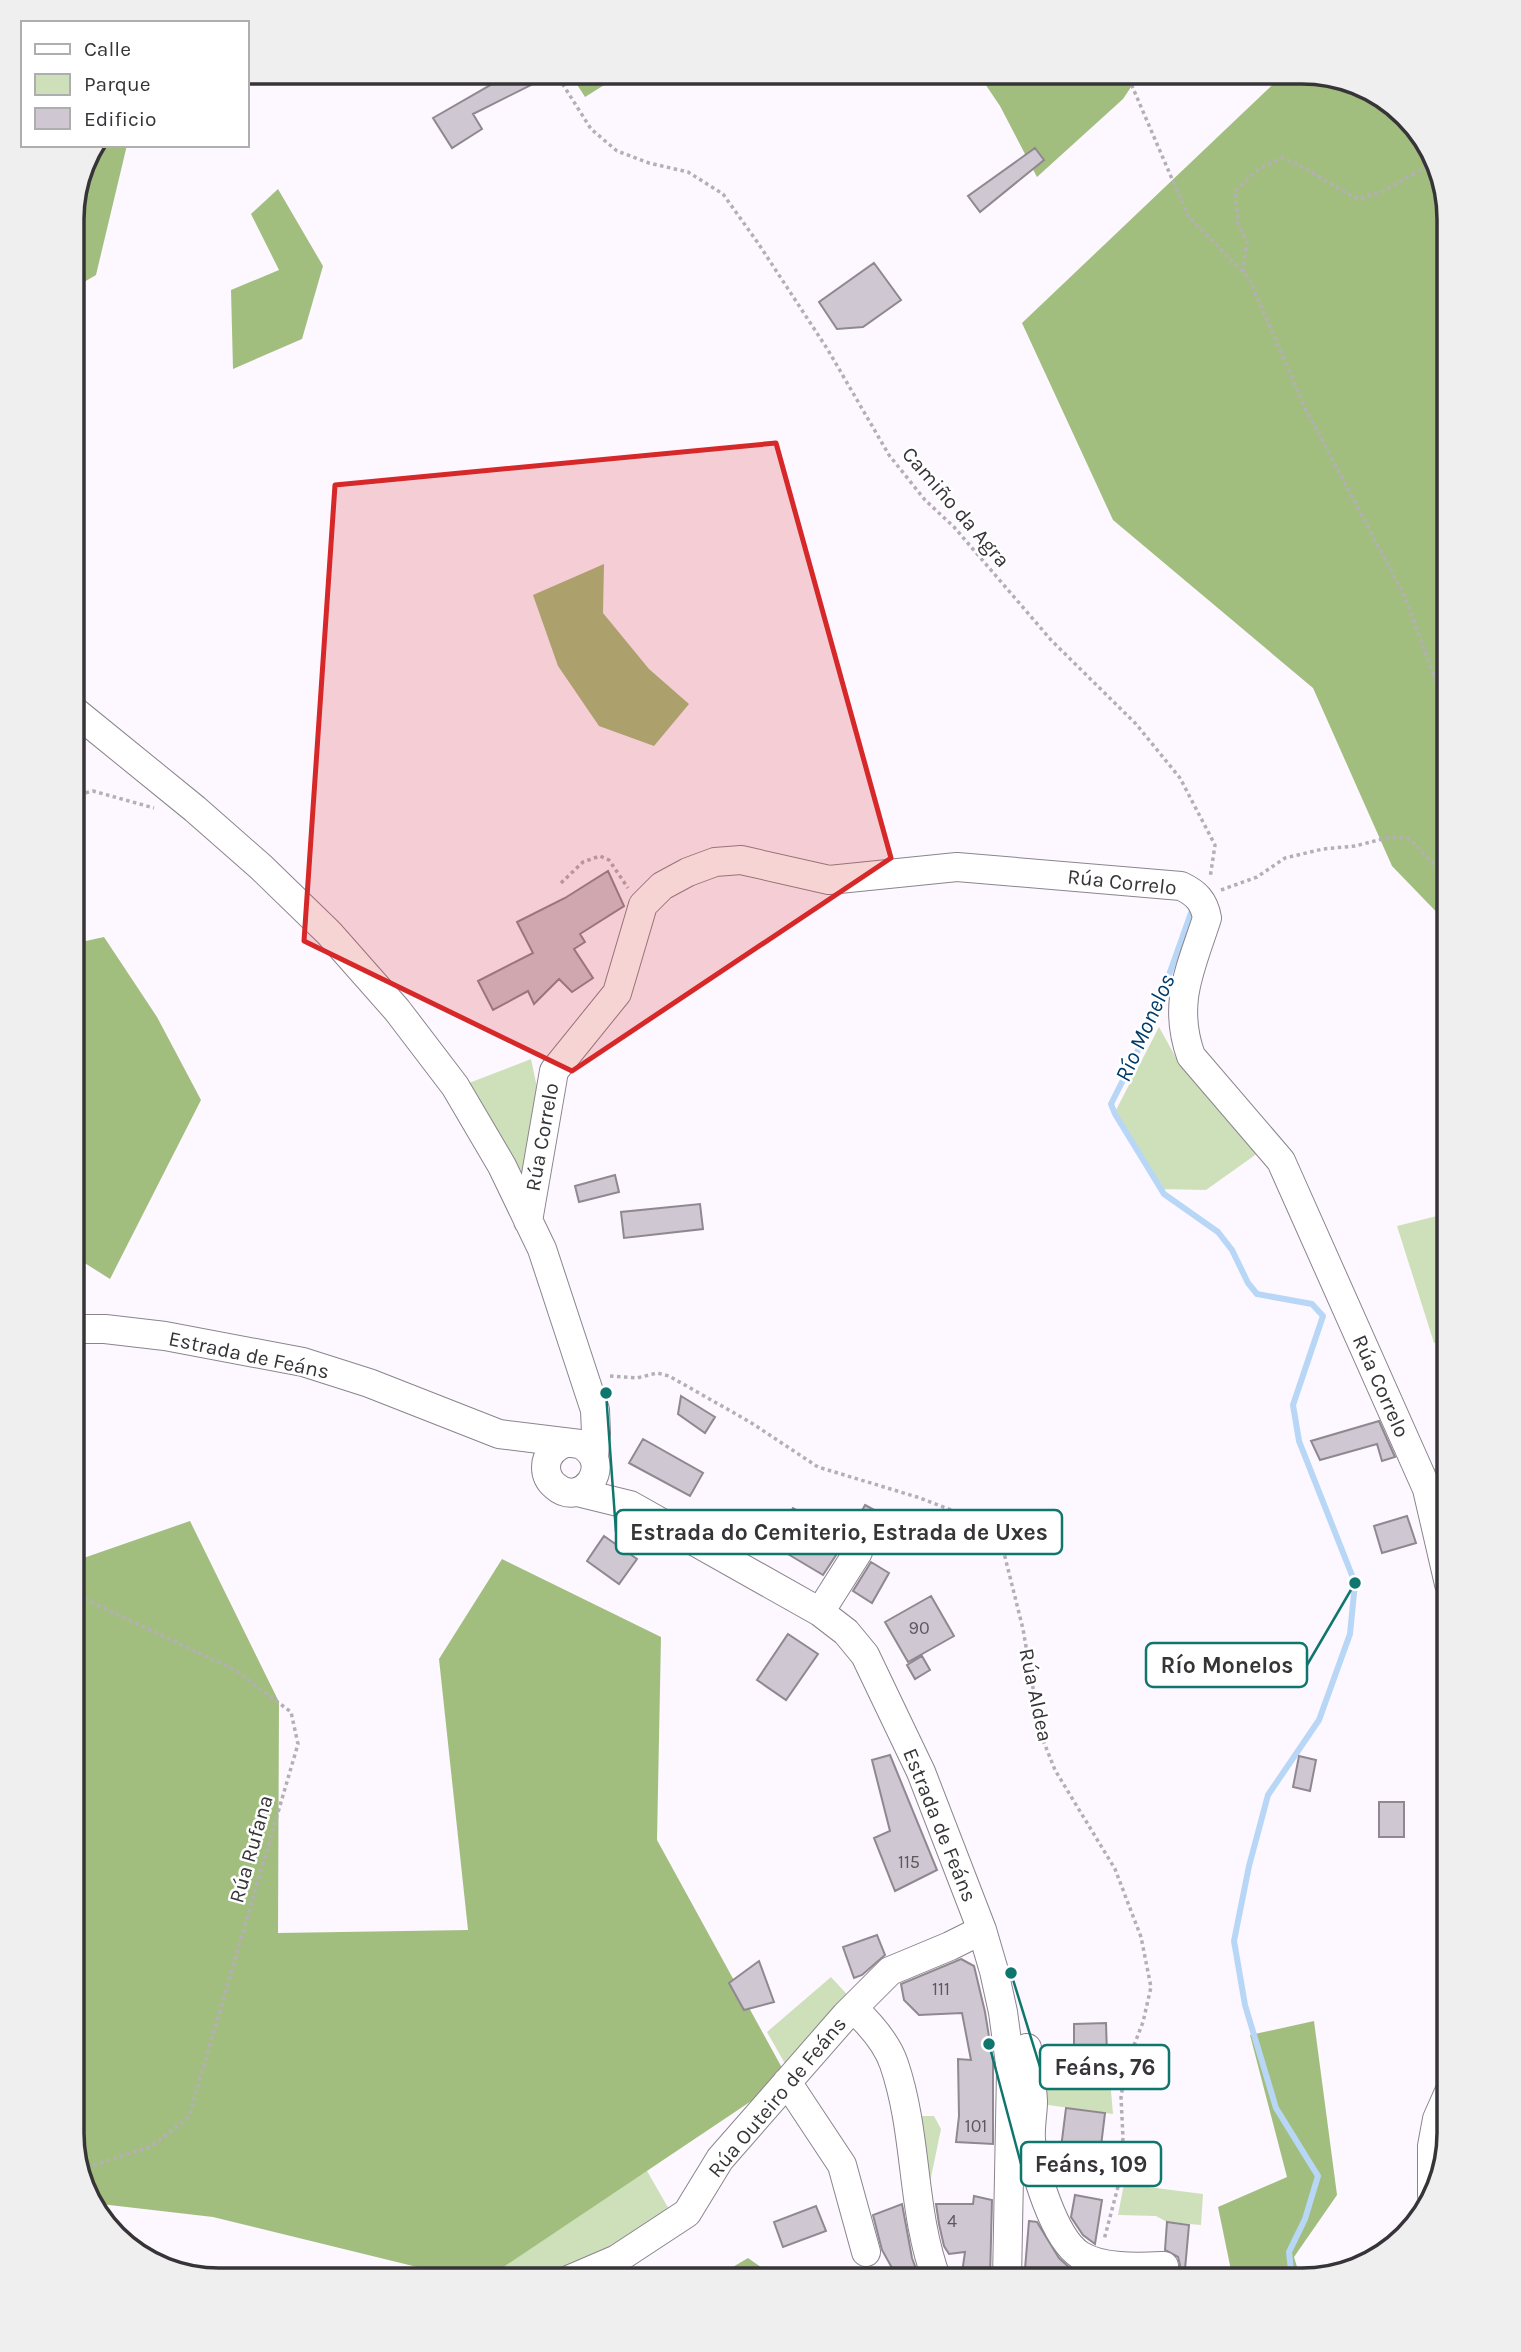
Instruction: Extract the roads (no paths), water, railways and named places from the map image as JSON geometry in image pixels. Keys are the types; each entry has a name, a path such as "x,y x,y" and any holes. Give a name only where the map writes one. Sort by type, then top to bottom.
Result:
{"street":[{"path":"84,719 195,809 261,867 329,933 397,1010 455,1086 502,1166 542,1249 583,1377 582,1452 593,1479 578,1492"},
{"name":"Rúa Correlo","path":"528,1221 554,1072 617,993 643,905 662,886 688,872 715,862 741,860 829,880 957,867 1181,886 1199,898 1205,906 1207,918 1184,990 1181,1011 1184,1035 1191,1055 1281,1161 1427,1489 1437,1532"},
{"name":"Estrada de Feáns","path":"84,1329 165,1336 303,1362 369,1383 499,1434 582,1452 630,1505"},
{"name":"Estrada de Feáns","path":"499,1434 533,1461 552,1484 564,1491 630,1505 820,1612 846,1632 864,1655 921,1772 982,1930 1003,2012 1012,2071 1007,2268"},
{"path":"548,1478 547,1461 557,1447 582,1452"},
{"path":"820,1612 858,1552"},
{"name":"Rúa Outeiro de Feáns","path":"596,2268 617,2259 687,2213 720,2159 853,2008 890,1971 982,1930"},
{"name":"Rúa Outeiro de Feáns","path":"853,2008 869,2024 893,2062 916,2176 927,2254 932,2268"},
{"path":"1003,2012 1025,2035 1033,2102 1031,2140 1042,2188 1063,2238 1091,2268"},
{"path":"787,2082 842,2165 866,2252"},
{"path":"1432,2168 1432,2146 1437,2119"},
{"path":"1116,2268 1164,2266"}],"waterway":[{"name":"Río Monelos","path":"1191,913 1153,1020 1111,1104 1164,1194 1218,1232 1232,1250 1248,1283 1257,1294 1312,1304 1323,1316 1293,1405 1299,1441 1355,1583 1350,1634 1319,1720 1268,1795 1249,1866 1234,1941 1245,2005 1276,2108 1318,2176 1305,2219 1289,2252 1291,2268"}],"place":[{"name":"Estrada do Cemiterio, Estrada de Uxes","path":"606,1393"},
{"name":"Río Monelos","path":"1355,1583"},
{"name":"Feáns, 76","path":"1011,1973"},
{"name":"Feáns, 109","path":"989,2044"}]}
